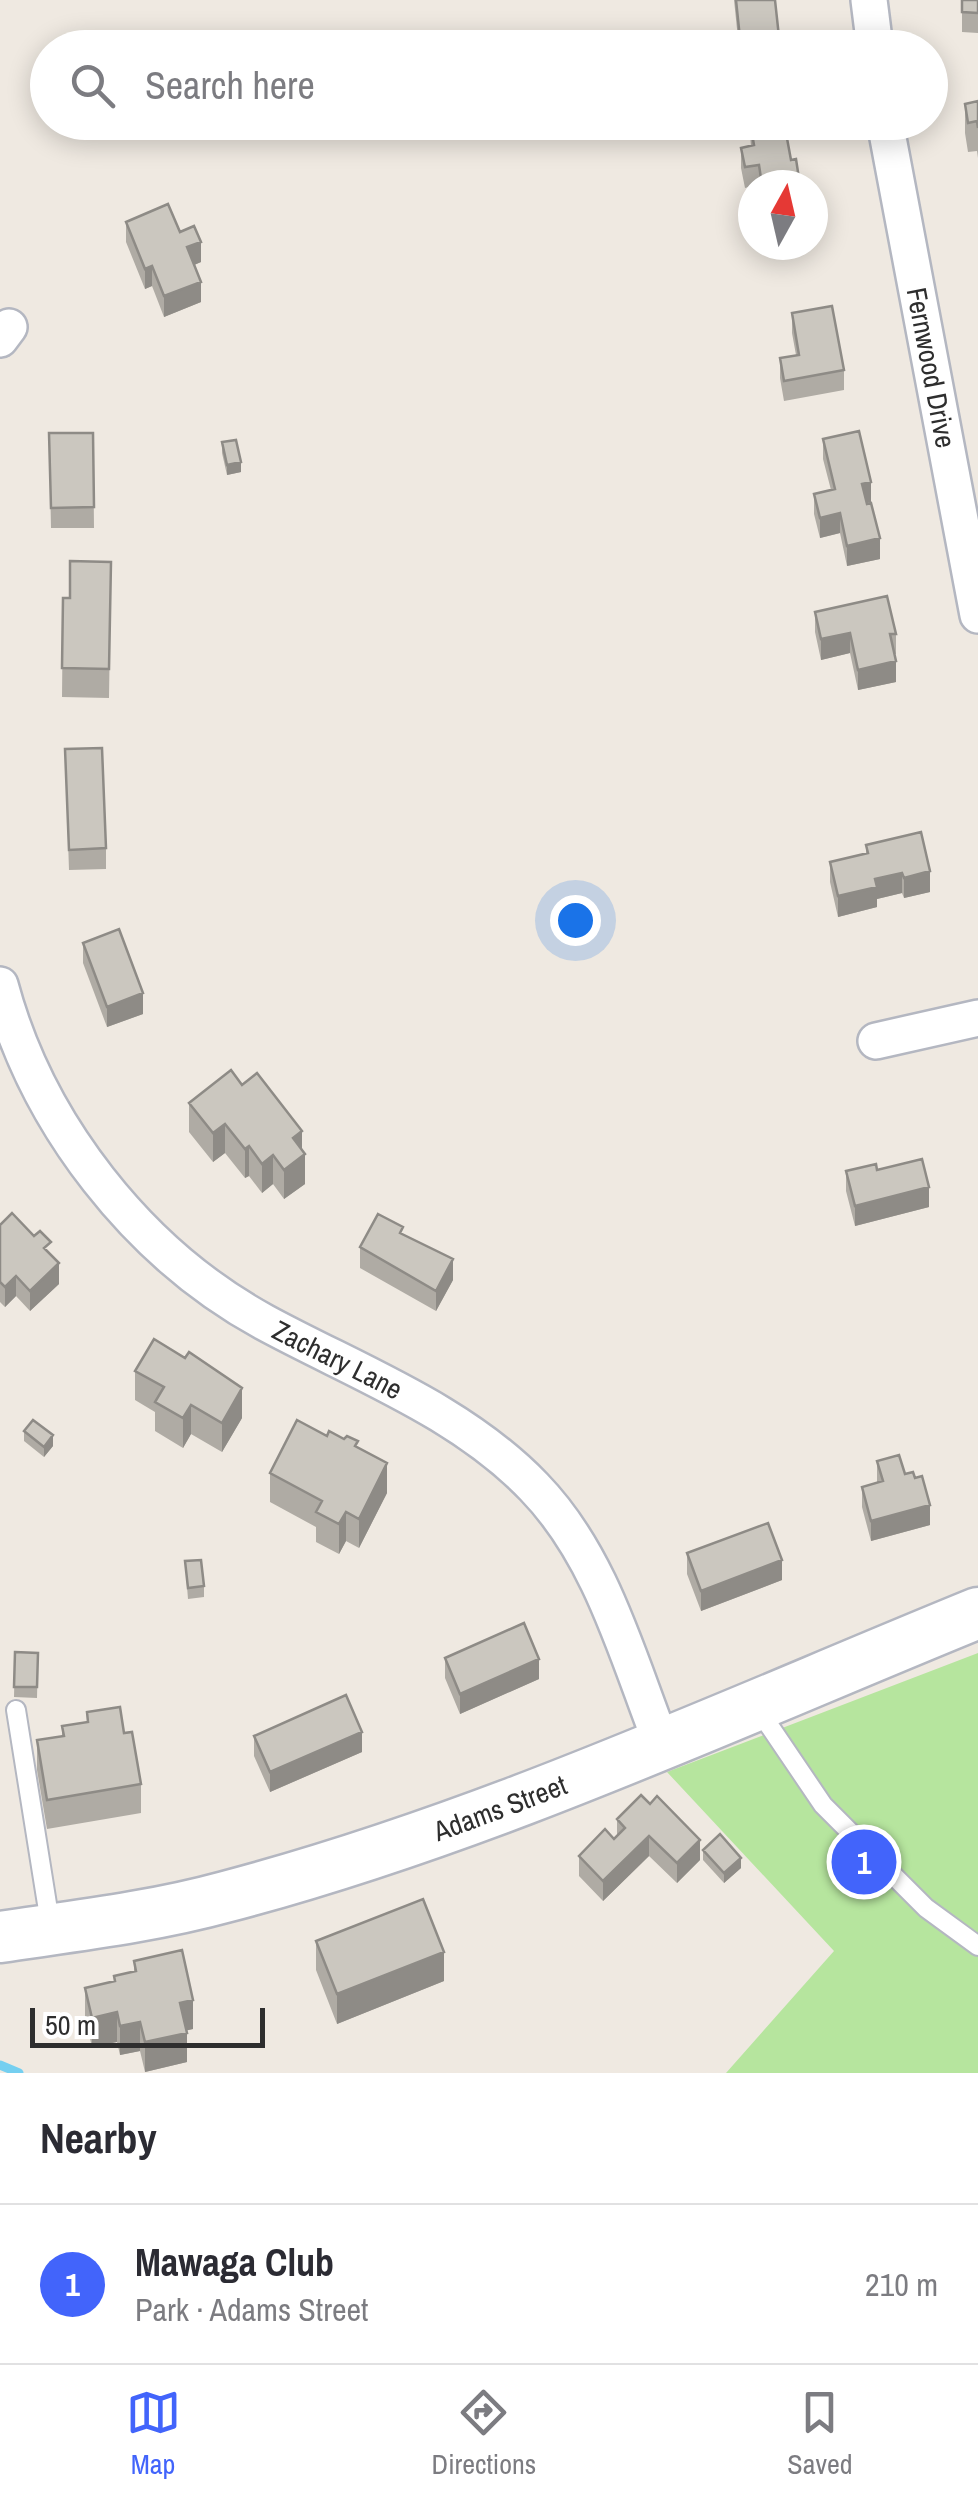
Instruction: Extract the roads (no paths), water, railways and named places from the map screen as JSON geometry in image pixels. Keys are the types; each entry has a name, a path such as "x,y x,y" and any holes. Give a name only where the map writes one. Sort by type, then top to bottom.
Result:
{"street":[{"path":"870,0 872,30"},
{"name":"Fernwood Drive","path":"889,140 965,478 978,614"},
{"name":"Zachary Lane","path":"0,985 24,1057 58,1120 95,1176 143,1229 200,1280 260,1320 398,1391 481,1442 532,1484 554,1508 589,1562 661,1742"},
{"path":"876,1041 978,1018"},
{"name":"Adams Street","path":"0,1937 220,1898 350,1861 520,1800 978,1613"}],"lane":[{"path":"755,1704 823,1805 926,1908 978,1946"},
{"path":"16,1710 51,1929"}],"waterway":[{"path":"0,2065 19,2073"}],"place":[{"name":"Mawaga Club","path":"864,1862"}]}
